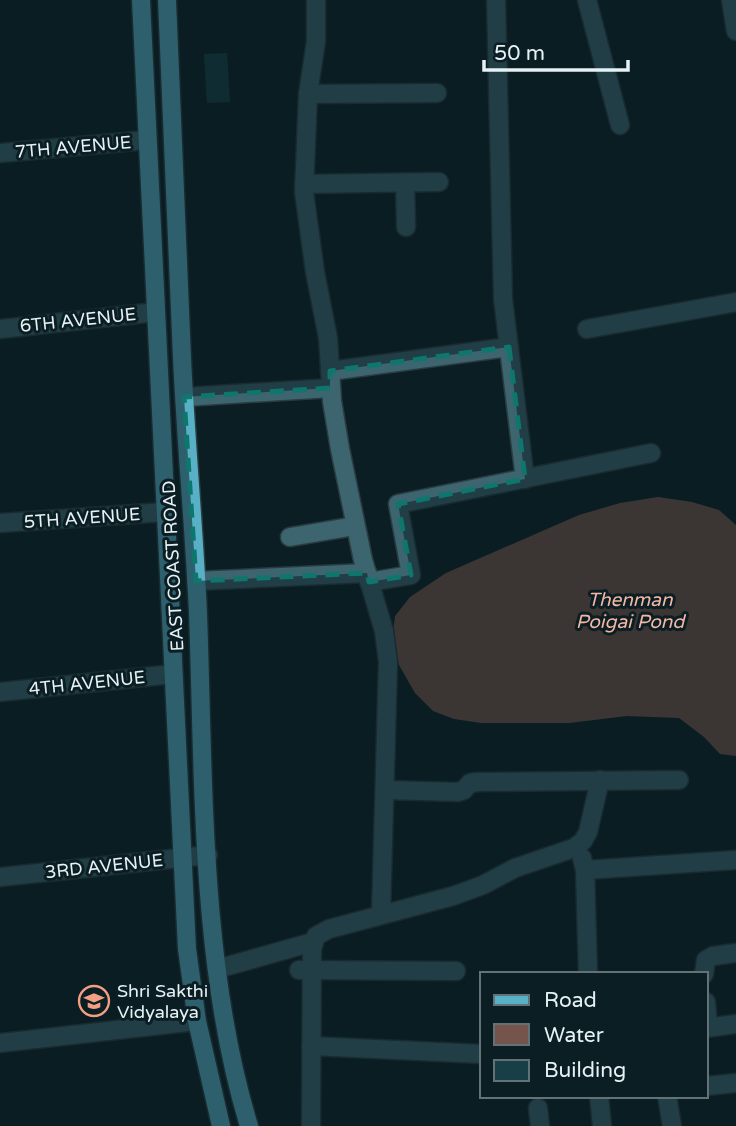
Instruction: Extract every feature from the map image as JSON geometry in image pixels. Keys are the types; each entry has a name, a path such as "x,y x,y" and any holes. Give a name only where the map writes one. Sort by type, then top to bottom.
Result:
{"main road":[{"name":"EAST COAST ROAD","path":"141,0 187,949 197,1021 221,1126"},
{"name":"EAST COAST ROAD","path":"167,0 182,357 196,581 208,855 217,969 229,1050 249,1126"},
{"path":"159,358 182,357"}],"street":[{"path":"316,0 316,41 308,94 304,184 315,272 327,328 330,379 355,526 368,578 382,618 388,662 381,914"},
{"path":"496,0 503,299 525,479"},
{"path":"587,0 620,125"},
{"path":"731,0 736,31"},
{"path":"308,94 437,93"},
{"name":"7TH AVENUE","path":"0,153 147,140"},
{"path":"304,184 439,182"},
{"path":"405,183 407,227"},
{"path":"587,329 736,302"},
{"name":"6TH AVENUE","path":"0,329 156,312"},
{"path":"184,397 330,379 509,346"},
{"path":"196,581 411,575 398,504 651,453"},
{"name":"5TH AVENUE","path":"0,523 165,512"},
{"path":"290,537 355,526"},
{"name":"4TH AVENUE","path":"0,692 173,674"},
{"path":"311,1126 312,1046 305,970 316,936 329,929 453,896 483,885 515,868 579,845 588,832 600,780"},
{"path":"385,790 458,792 474,782 679,780"},
{"path":"579,845 585,870 588,972"},
{"name":"3RD AVENUE","path":"0,877 208,855"},
{"path":"585,870 736,860"},
{"path":"217,969 313,942"},
{"path":"704,972 706,960 721,954 736,953"},
{"path":"305,970 456,971"},
{"path":"0,1043 197,1021"},
{"path":"708,1028 736,1024"},
{"path":"312,1046 480,1054"},
{"path":"708,1086 736,1083"},
{"path":"599,1098 602,1126"},
{"path":"667,1098 672,1126"}],"highlighted area":[{"path":"509,347 525,479 398,504 411,575 369,582 367,573 196,581 184,397 330,388 330,371"}],"water":[{"name":"Thenman Poigai Pond","path":"658,497 692,502 719,510 736,525 736,756 720,754 704,737 679,718 627,716 569,723 481,723 454,719 433,711 415,693 399,665 392,641 395,616 410,597 446,573 579,515 620,503"}],"building":[{"path":"227,53 230,102 207,103 204,54"}],"place":[{"name":"Shri Sakthi Vidyalaya","path":"94,1001"}]}
